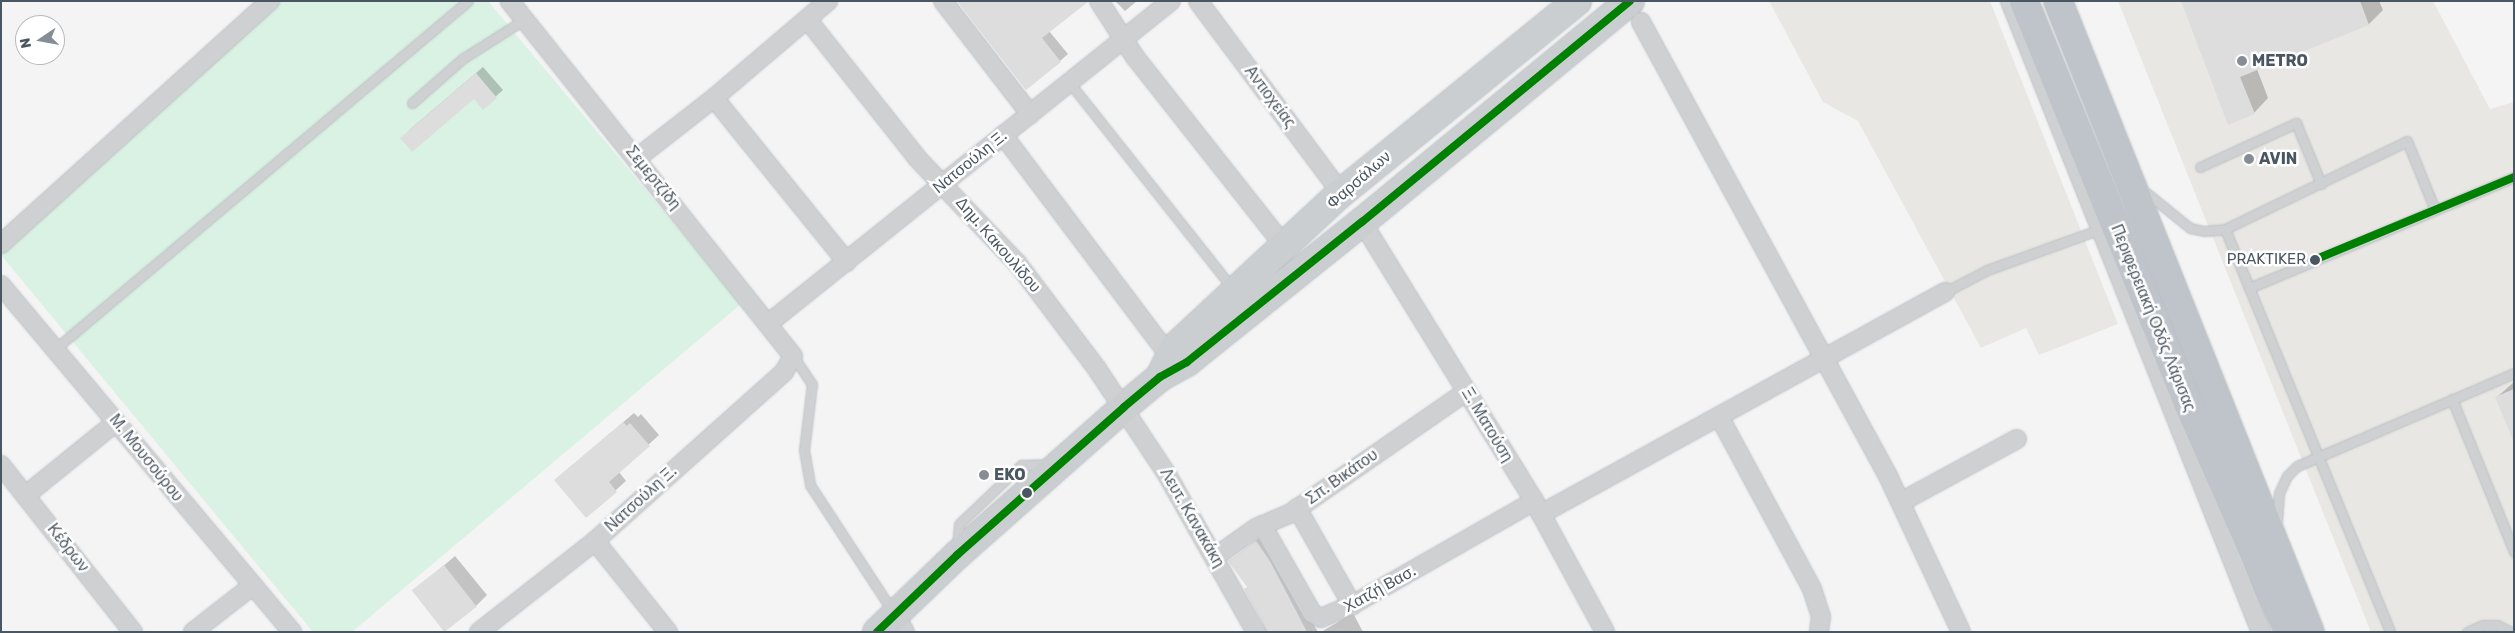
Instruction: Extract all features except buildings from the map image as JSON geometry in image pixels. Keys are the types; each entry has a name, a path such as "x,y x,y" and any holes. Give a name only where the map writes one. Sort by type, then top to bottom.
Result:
{"highway":[{"name":"Περιφερειακή Οδός Λάρισας","path":"2024,1 2191,411 2289,632"},
{"name":"Περιφερειακή Οδός Λάρισας","path":"2058,1 2278,547 2310,632"}],"main road":[{"name":"Φαρσάλων","path":"892,626 957,555 1057,463 1124,407 1236,292 1285,248 1341,193 1576,1"},
{"name":"Φαρσάλων","path":"1165,366 1187,362 1362,222 1635,11"}],"street":[{"path":"1,244 270,1"},
{"name":"Σεμερτζίδη","path":"510,1 769,323 793,356"},
{"path":"637,158 714,98 828,1"},
{"path":"943,1 1030,114"},
{"path":"1099,1 1141,64 1285,248"},
{"name":"Νατσούλη Ξ.","path":"769,323 943,185 1124,36 1171,1"},
{"name":"Αντιοχείας","path":"1198,1 1341,193"},
{"path":"2010,1 2261,632"},
{"path":"1635,11 1901,502 1960,632"},
{"name":"Δημ. Κακουλίδου","path":"807,19 907,146 1018,264 1124,407"},
{"path":"714,98 847,262"},
{"path":"1003,135 1165,366"},
{"name":"Ξ. Ματούση","path":"1362,222 1538,508 1605,632"},
{"name":"Μ. Μουσούρου","path":"1,285 292,632"},
{"name":"Χατζή Βασ.","path":"1262,525 1312,613 1326,618 1538,508 1720,418 1945,292"},
{"name":"Νατσούλη Ξ.","path":"479,632 594,541 784,372 793,356"},
{"name":"Σπ. Βικάτου","path":"1215,557 1262,525 1297,508 1467,391"},
{"name":"Λευτ. Κανακάκη","path":"1124,407 1215,557 1256,632"},
{"path":"1720,418 1812,588 1821,617 1819,632"},
{"path":"26,495 116,422"},
{"path":"1901,502 2016,439"},
{"name":"Κέδρων","path":"1,465 133,632"},
{"path":"1297,508 1352,604"},
{"path":"594,541 668,632"},
{"path":"193,632 252,586"}],"lane":[{"path":"55,349 468,1"},
{"path":"412,103 462,60 525,19"},
{"path":"1069,82 1236,292"},
{"path":"2200,167 2296,123 2321,184"},
{"path":"2128,177 2173,217 2190,228 2204,232 2225,229 2407,141 2435,210"},
{"path":"2249,288 2514,177"},
{"path":"1945,292 1987,270 2100,229"},
{"path":"2225,229 2390,632"},
{"path":"793,356 812,384 804,450 810,485 892,626"},
{"path":"2278,547 2279,493 2287,476 2297,466 2514,373"},
{"path":"2452,399 2514,552"},
{"path":"2467,632 2490,625 2511,632"}],"shaded area":[{"path":"1769,1 1990,1 2118,324 2039,355 2026,328 1981,348 1858,121 1823,102"},
{"path":"2118,1 2433,1 2490,109 2514,102 2514,632 2371,632"}],"green space":[{"path":"272,1 488,1 741,304 352,632 313,632 1,255 1,231"}],"transit line":[{"path":"877,632 957,555 1124,407 1160,377 1187,362 1362,222 1630,1"},
{"path":"2314,260 2514,177"}],"place":[{"name":"METRO","path":"2242,61"},
{"name":"AVIN","path":"2249,159"},
{"name":"PRAKTIKER","path":"2315,260"},
{"name":"EKO","path":"984,475"}]}
